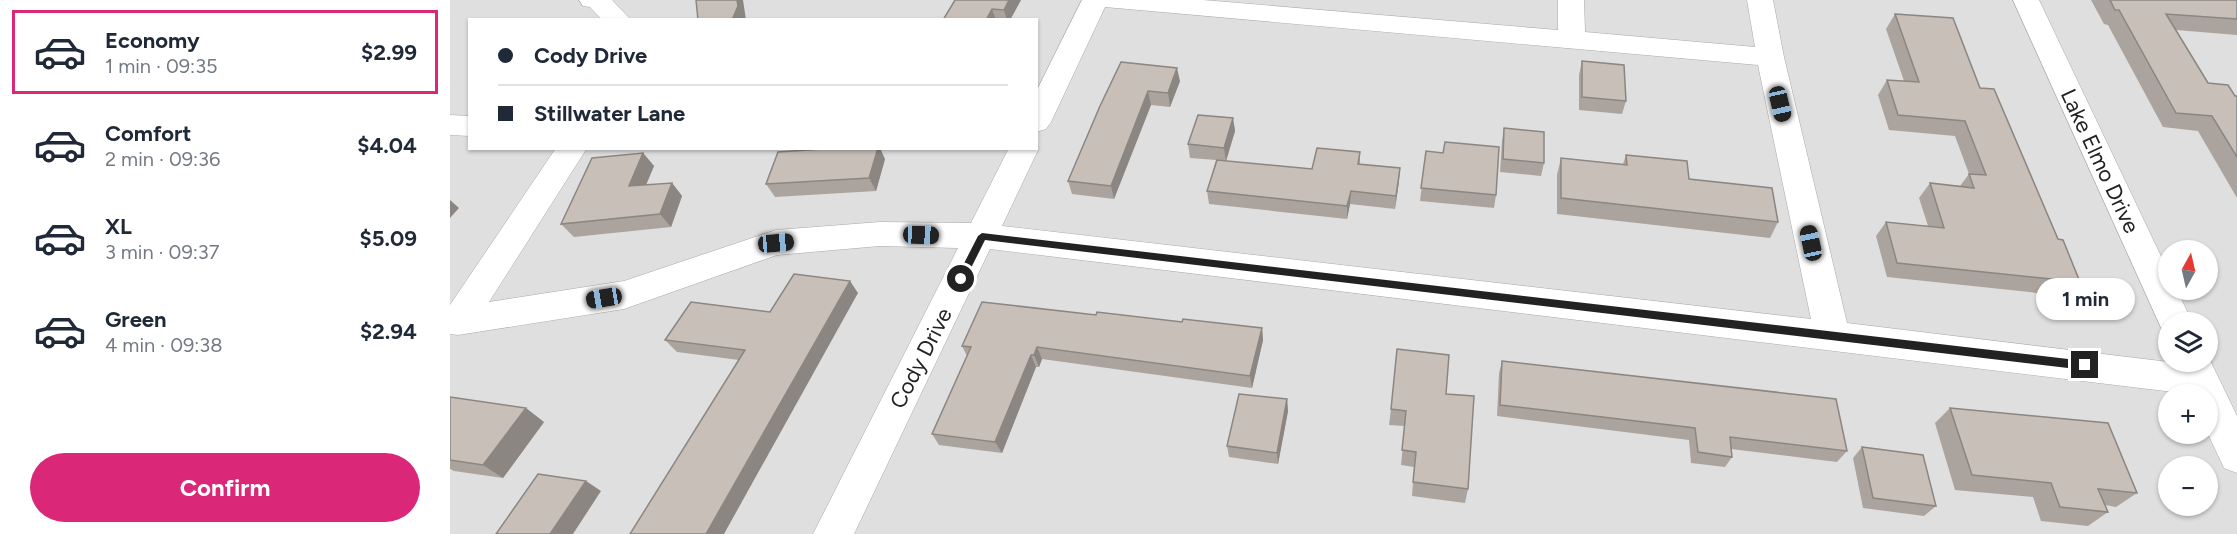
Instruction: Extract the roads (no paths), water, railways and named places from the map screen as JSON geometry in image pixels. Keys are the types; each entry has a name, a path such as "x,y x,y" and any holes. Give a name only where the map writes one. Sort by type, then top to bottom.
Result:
{"street":[{"path":"592,0 598,1 616,18"},
{"path":"1038,118 1095,0"},
{"path":"1108,0 1770,57"},
{"path":"1571,0 1572,40"},
{"path":"1760,0 1770,57 1832,335"},
{"name":"Lake Elmo Drive","path":"2026,0 2170,312"},
{"path":"450,124 468,126"},
{"path":"454,320 571,150"},
{"name":"Cody Drive","path":"832,534 1023,150"},
{"path":"454,320 624,295 776,243 880,234 982,236 1832,335 2158,366"},
{"path":"2198,372 2237,456"}]}
